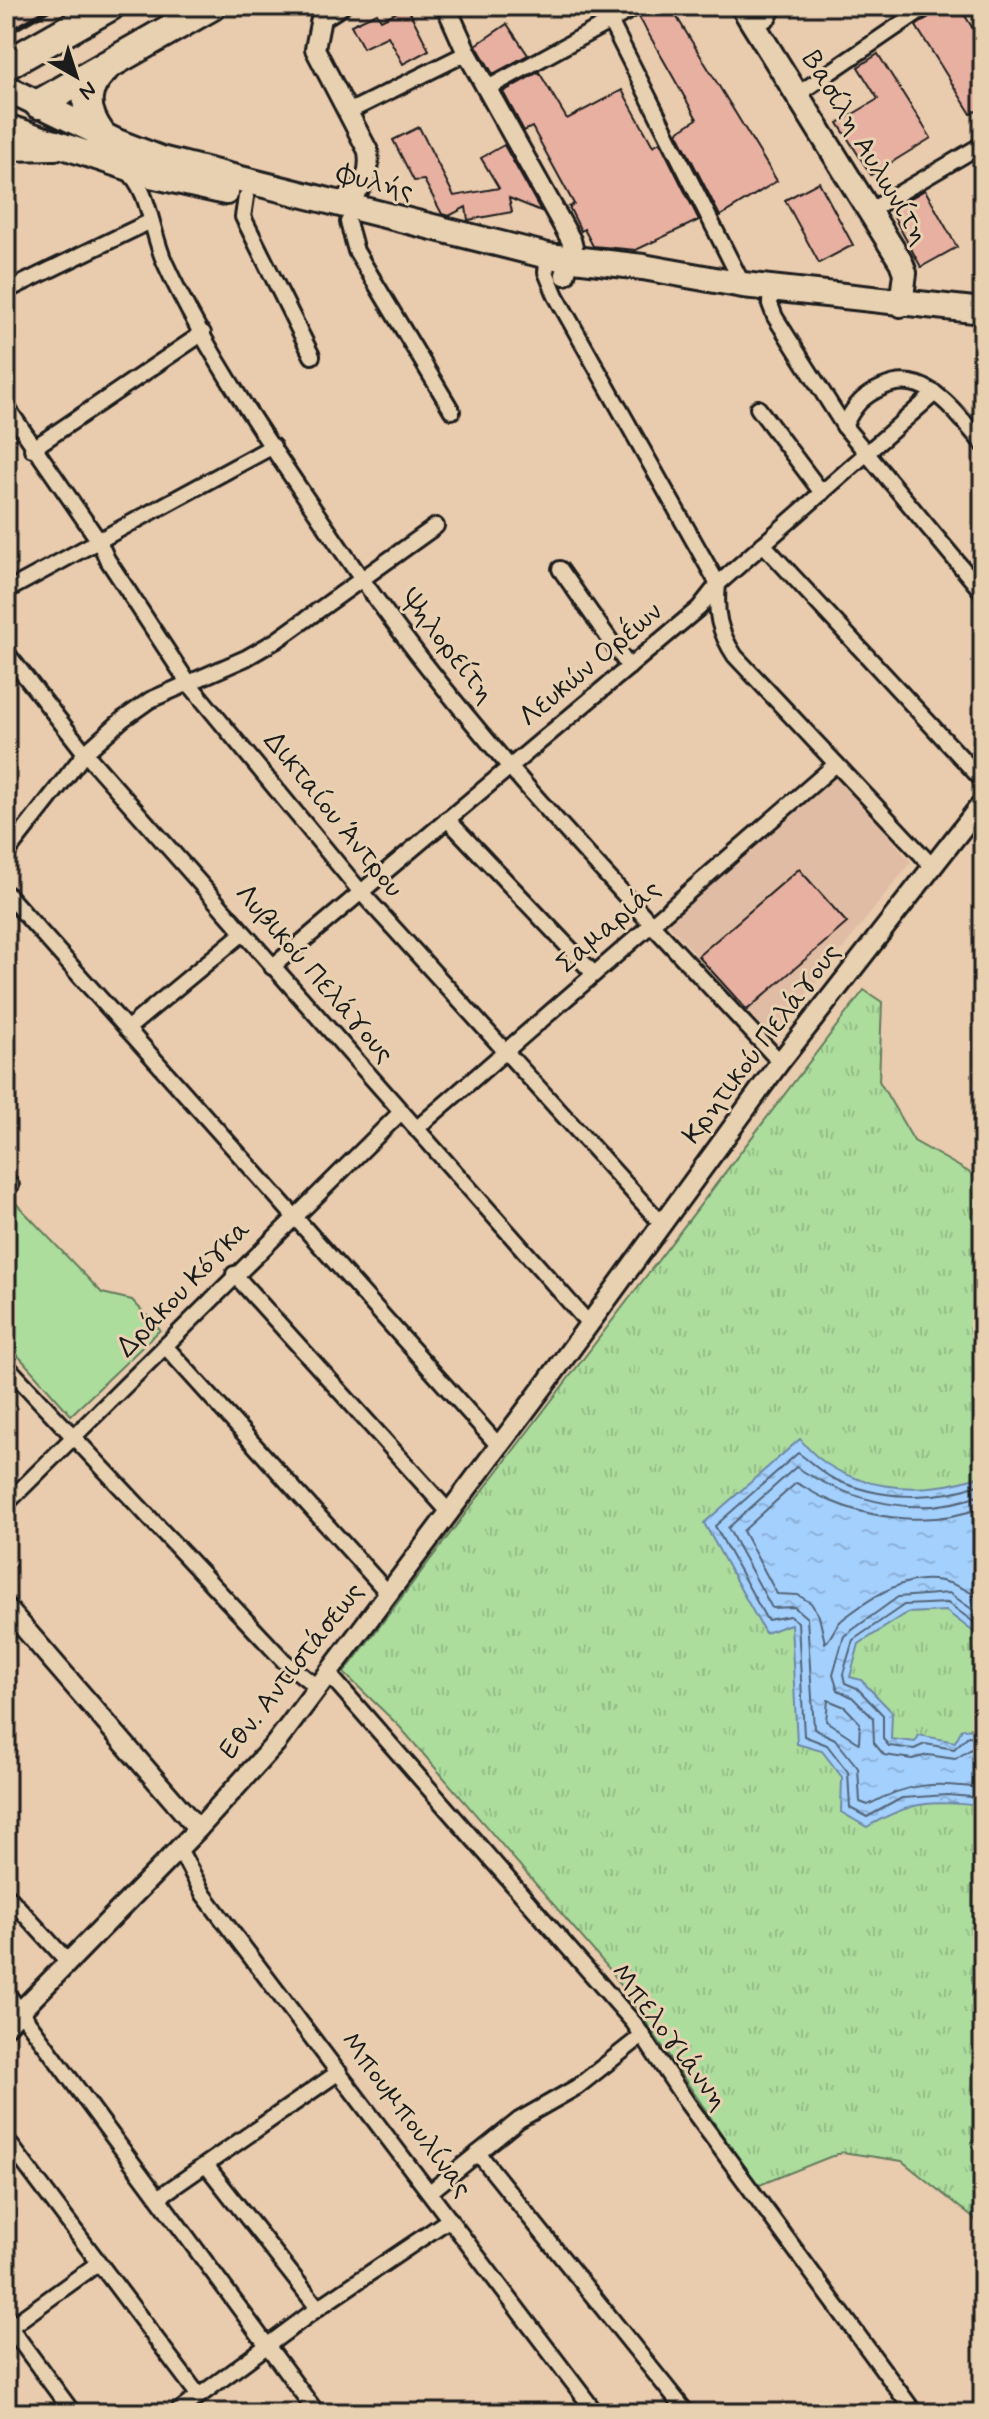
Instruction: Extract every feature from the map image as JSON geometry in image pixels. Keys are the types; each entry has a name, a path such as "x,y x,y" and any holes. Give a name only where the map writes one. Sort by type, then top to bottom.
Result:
{"highway":[{"path":"6,65 110,6"},
{"path":"20,95 108,65 211,6"},
{"path":"101,135 91,122 86,99 92,80 108,65"},
{"path":"6,146 55,145"}],"main road":[{"name":"Βασίλη Αυλωνίτη","path":"742,6 905,273 901,305"},
{"name":"Φυλής","path":"20,95 101,135 161,159 340,212 557,266 638,283 743,285 901,305 983,311"},
{"path":"6,125 20,95"},
{"name":"Φυλής","path":"6,125 55,145 190,184 246,197 340,212"}],"street":[{"path":"340,6 321,18 315,49 368,151 370,169 359,191 340,212 356,251 452,411"},
{"path":"488,88 610,21 621,10 638,6"},
{"path":"755,27 769,17 774,6"},
{"path":"798,94 927,6"},
{"path":"449,7 467,53 568,234 573,248 557,266 718,584 716,607 721,635 735,656 933,867"},
{"path":"610,21 743,285"},
{"path":"348,112 467,53"},
{"path":"869,211 983,144"},
{"name":"Ψηλορείτη","path":"115,164 139,182 165,263 203,333 360,577 508,768 780,1062"},
{"path":"6,291 148,216 164,189 190,184"},
{"path":"246,197 243,217 312,356"},
{"path":"771,289 770,304 775,317 844,426 983,593"},
{"path":"32,449 203,333"},
{"path":"844,426 854,405 867,393 896,381 924,385 983,444"},
{"name":"Λευκών Ορέων","path":"272,967 699,608 718,584 935,393"},
{"name":"Δικταίου Άντρου","path":"6,406 32,449 99,541 107,559 187,681 360,891 662,1224"},
{"path":"758,408 822,493"},
{"path":"6,591 273,446"},
{"path":"6,854 85,753 150,700 256,652 308,620 360,577 436,526"},
{"path":"763,544 983,781"},
{"path":"560,569 629,667"},
{"name":"Λυβικού Πελάγους","path":"7,657 85,753 589,1324"},
{"name":"Σαμαριάς","path":"416,1129 836,764"},
{"name":"Κρητικού Πελάγους","path":"589,1324 780,1062 983,802"},
{"path":"447,819 594,974"},
{"path":"6,893 295,1213 498,1445"},
{"path":"127,1029 243,933"},
{"name":"Δράκου Κόγκα","path":"6,1504 295,1213 401,1112"},
{"path":"234,1274 449,1512"},
{"name":"Εθν. Αντιστάσεως","path":"6,2026 262,1760 589,1324"},
{"path":"165,1346 388,1593"},
{"name":"Μπελογιάννη","path":"6,1365 284,1661 323,1680 643,2035 688,2104 915,2413"},
{"path":"6,1607 198,1829"},
{"name":"Μπουμπουλίνας","path":"178,1847 204,1895 596,2413"},
{"path":"6,1894 69,1963"},
{"path":"6,1992 317,2413"},
{"path":"430,2192 519,2120 577,2087 643,2035"},
{"path":"159,2197 339,2072"},
{"path":"6,2139 199,2396"},
{"path":"478,2153 687,2413"},
{"path":"206,2165 318,2308"},
{"path":"176,2413 318,2308 450,2219"},
{"path":"73,2413 7,2326 97,2264"}],"shaded area":[{"path":"6,6 59,6 6,36"},
{"path":"837,774 911,862 772,1038 667,923"}],"green space":[{"path":"864,990 882,1002 879,1081 914,1141 983,1180 983,2226 902,2161 842,2152 757,2186 612,1972 399,1726 344,1673"},
{"path":"6,1193 102,1293 132,1300 160,1330 71,1415 6,1342"}],"water":[{"path":"800,1439 817,1457 838,1470 885,1486 935,1487 983,1475 983,1639 946,1611 907,1613 859,1644 850,1677 861,1680 892,1712 891,1739 915,1742 919,1735 955,1742 962,1729 977,1728 983,1733 983,1806 922,1804 867,1827 841,1812 842,1777 822,1751 797,1744 791,1624 765,1633 704,1523"}],"building":[{"path":"652,6 670,6 777,181 720,216 677,132 697,119 639,17"},
{"path":"937,6 959,6 983,45 983,107 971,114 916,26 933,14"},
{"path":"407,7 429,50 403,64 388,36 363,48 351,25 377,13 381,20"},
{"path":"507,24 528,55 493,74 476,45"},
{"path":"878,54 931,138 871,175 838,123 878,99 858,67"},
{"path":"539,72 567,119 622,90 653,146 660,142 699,220 636,250 593,246 584,229 581,231 569,207 574,204 532,127 524,131 503,92"},
{"path":"419,127 454,196 499,188 481,158 504,145 541,211 509,198 512,212 468,220 466,207 449,216 442,214 424,180 414,181 393,140"},
{"path":"819,182 853,245 819,263 785,200"},
{"path":"925,190 957,247 921,267 890,210"},
{"path":"799,869 847,923 747,1010 698,956"}],"railway":[{"path":"6,34 55,6"}]}
